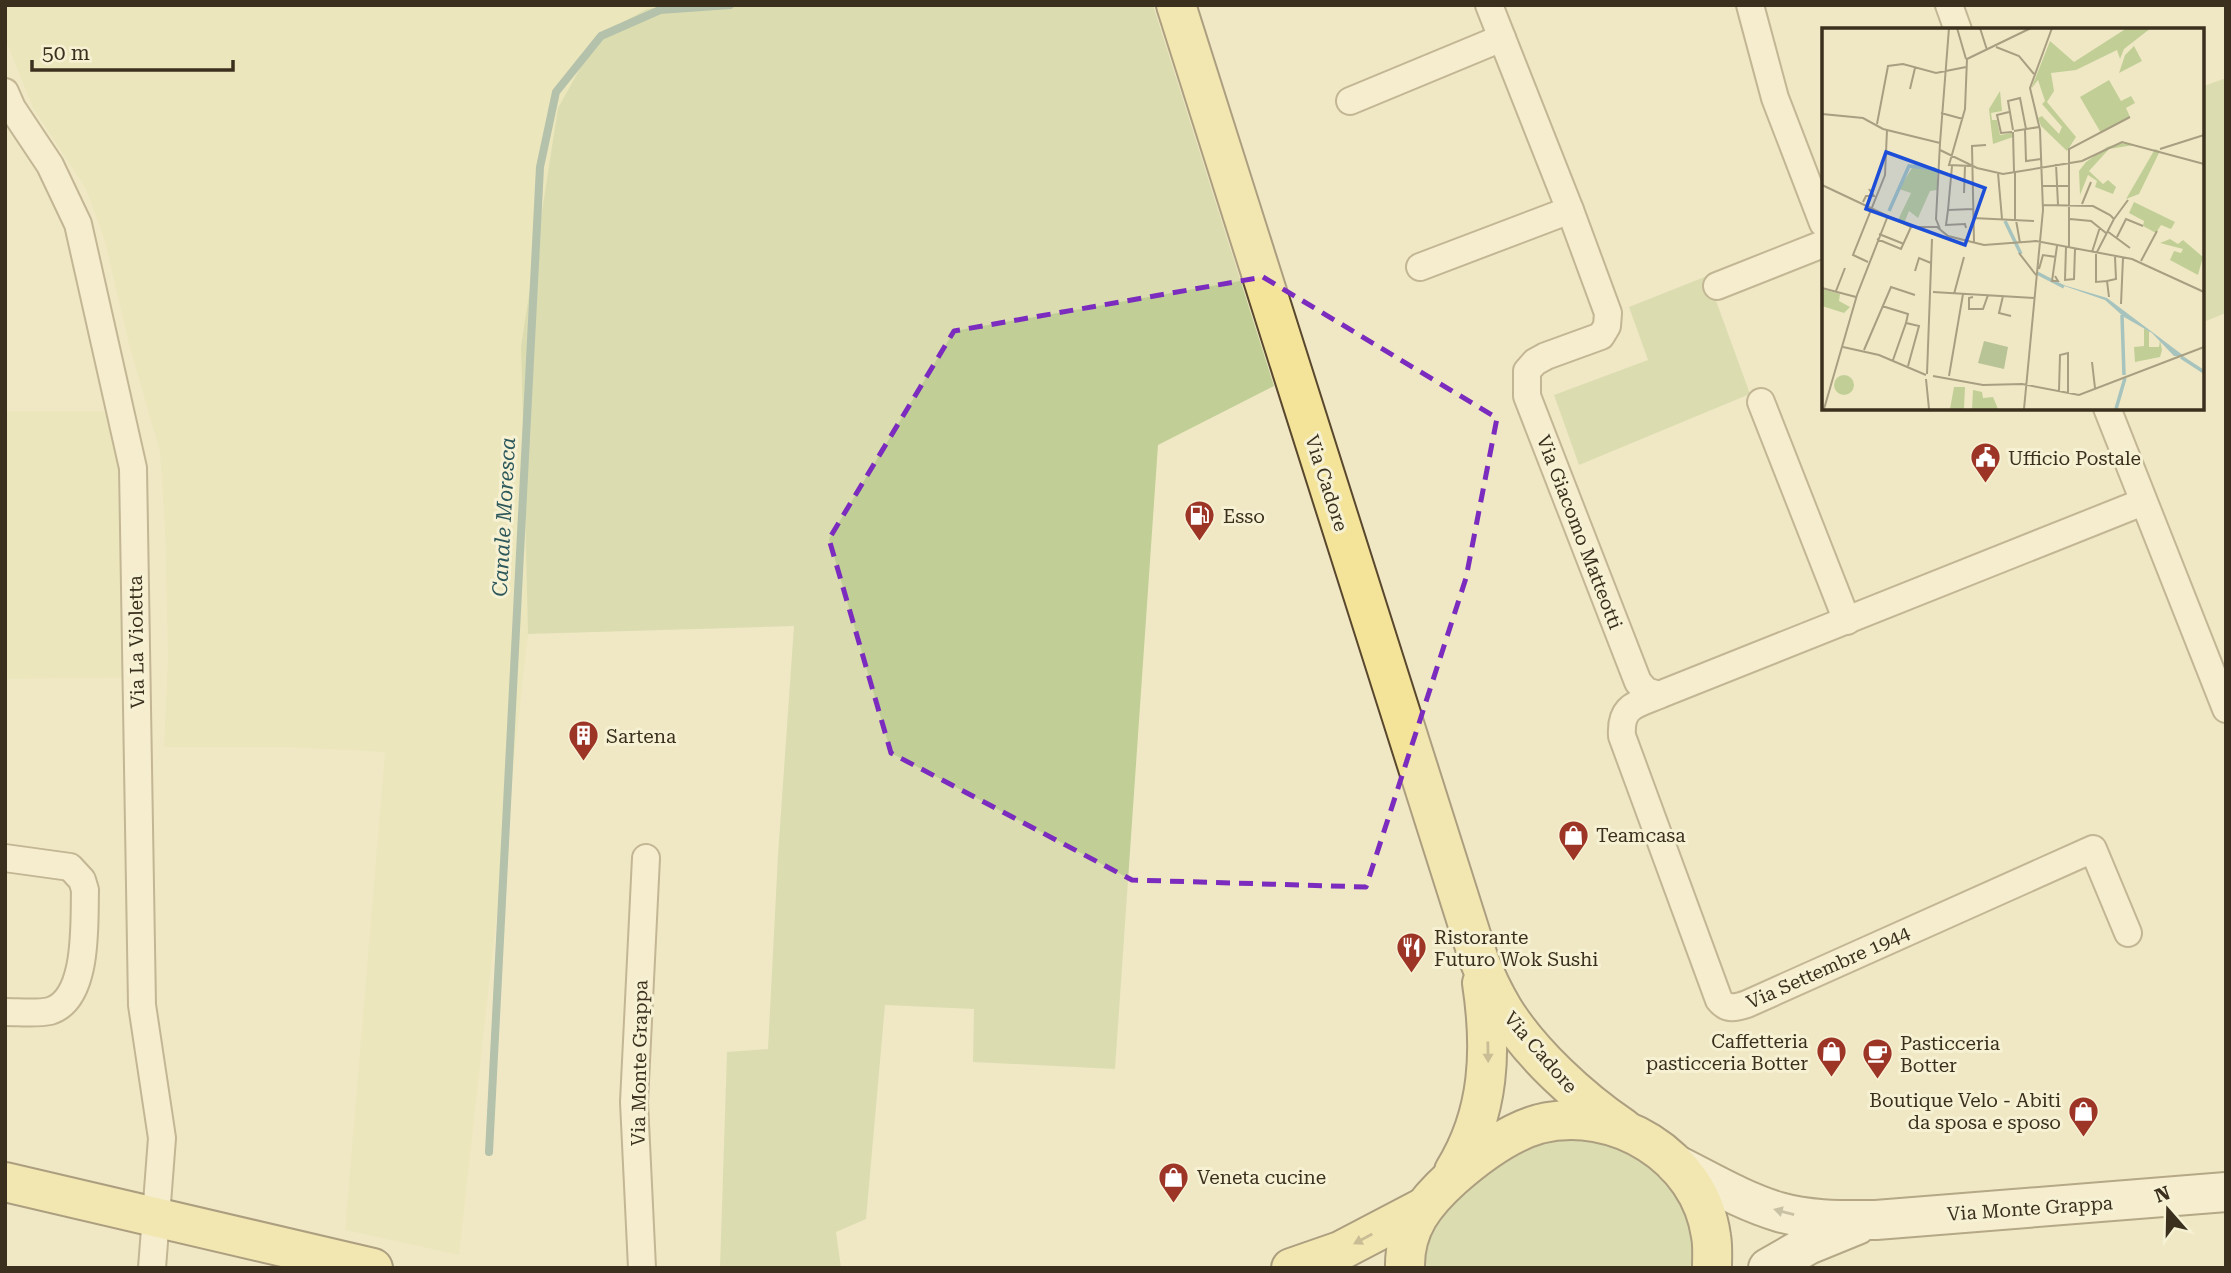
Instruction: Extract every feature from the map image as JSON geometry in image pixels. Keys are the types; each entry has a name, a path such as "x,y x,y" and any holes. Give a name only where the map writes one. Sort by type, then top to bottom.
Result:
{"main road":[{"name":"Via Cadore","path":"1176,5 1479,960 1503,1010 1521,1034 1582,1098 1623,1128"},
{"name":"Via Cadore","path":"1436,1194 1474,1136 1485,1090 1488,1069 1487,1025 1479,960"},
{"name":"Via Monte Grappa","path":"1292,1268 1359,1242 1436,1194 1495,1146 1537,1125 1558,1120 1583,1120 1623,1128 1658,1149 1675,1164 1693,1189 1704,1212 1711,1235 1712,1268"},
{"name":"Via Monte Grappa","path":"1675,1164 1780,1212 1821,1219 1876,1220 2226,1192"},
{"path":"5,1182 373,1268"},
{"name":"Via Monte Grappa","path":"1405,1268 1408,1237 1436,1194"},
{"name":"Via Monte Grappa","path":"1768,1268 1828,1236 1876,1220"}],"street":[{"name":"Via Giacomo Matteotti","path":"1489,5 1608,313 1601,336 1535,362 1527,371 1527,396 1639,682 1646,691 1659,695"},
{"path":"1750,5 1775,98 1822,220"},
{"path":"1949,5 1957,28"},
{"path":"1350,101 1502,38"},
{"name":"Via La Violetta","path":"5,92 12,108 50,165 78,224 133,468 142,1005 162,1138 152,1268"},
{"path":"1420,267 1570,210"},
{"path":"1717,286 1822,244"},
{"path":"1761,402 1847,621"},
{"path":"2108,410 2143,502 2218,664 2226,709"},
{"path":"1659,695 2143,502"},
{"name":"Via Settembre 1944","path":"1659,695 1631,707 1625,713 1621,724 1622,736 1719,1000 1724,1006 1732,1009 1746,1004 2093,849 2128,933"},
{"path":"5,858 70,867 82,880 85,890 82,958 77,982 65,1001 50,1011 5,1012"},
{"name":"Via Monte Grappa","path":"642,1268 634,1102 646,858"}],"highlighted area":[{"path":"1263,277 1497,418 1466,578 1366,887 1132,880 891,753 829,539 954,331"}],"shaded area":[{"path":"5,5 672,5 647,9 558,108 521,346 528,634 459,1255 345,1230 385,752 284,747 164,747 168,658 160,452 130,348 104,238 86,189 33,108 5,38"},
{"path":"5,411 104,411 120,461 129,678 5,679"}],"green space":[{"path":"672,5 1153,5 1274,386 1158,445 1115,1069 973,1062 974,1009 885,1005 866,1219 836,1232 841,1268 720,1268 727,1052 768,1049 794,626 528,634 521,346 558,108 587,56 614,27 647,9"},
{"path":"2226,78 2226,313 2203,322 2203,239 2206,238 2203,231 2203,86"},
{"path":"1707,276 1750,394 1579,465 1554,395 1648,360 1629,307"},
{"path":"1562,1139 1591,1141 1616,1148 1659,1177 1680,1204 1687,1219 1693,1239 1695,1268 1424,1268 1429,1236 1438,1220 1467,1189 1486,1174 1525,1151"}],"waterway":[{"name":"Canale Moresca","path":"489,1152 540,167 556,92 601,36 660,10 730,5"}],"place":[{"name":"Ufficio Postale","path":"1985,485"},
{"name":"Esso","path":"1200,543"},
{"name":"Sartena","path":"583,763"},
{"name":"Teamcasa","path":"1573,862"},
{"name":"Ristorante Futuro Wok Sushi","path":"1411,975"},
{"name":"Caffetteria pasticceria Botter","path":"1831,1079"},
{"name":"Pasticceria Botter","path":"1877,1081"},
{"name":"Boutique Velo - Abiti da sposa e sposo","path":"2084,1138"},
{"name":"Veneta cucine","path":"1174,1204"}]}
